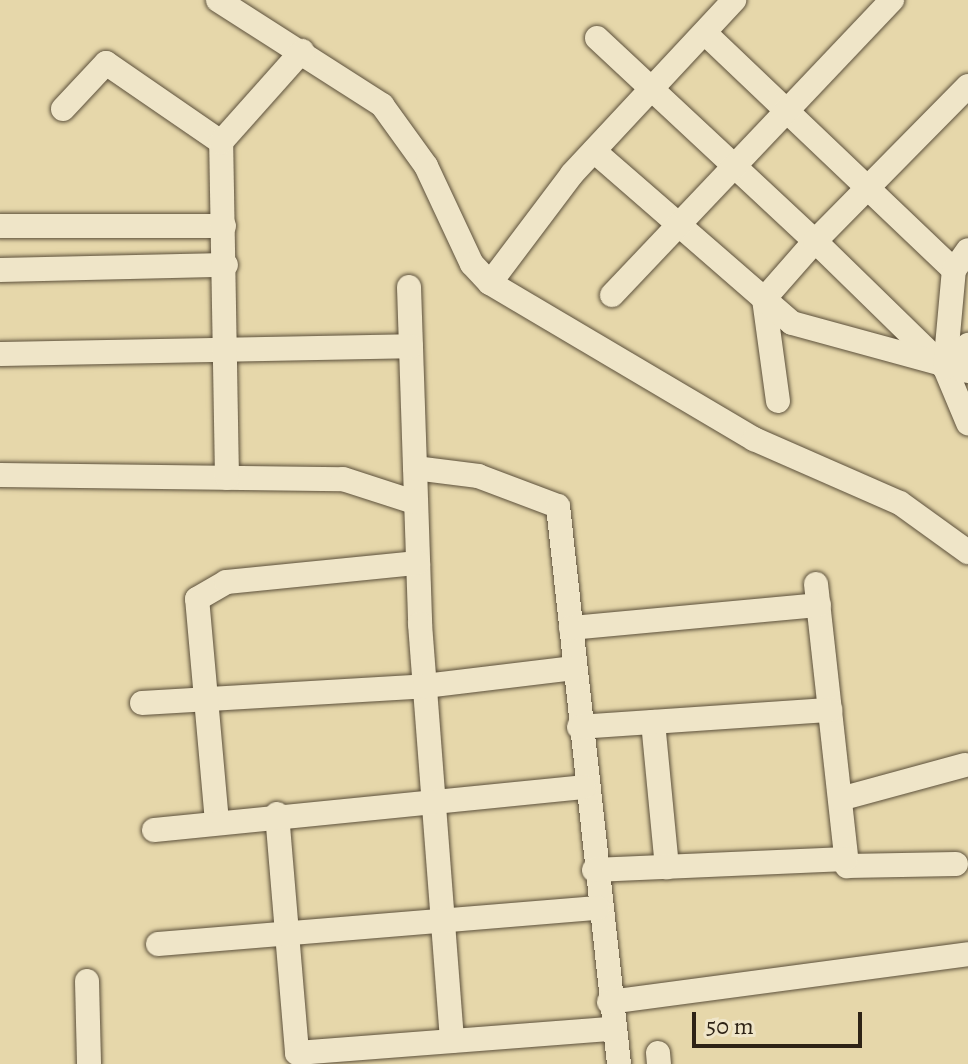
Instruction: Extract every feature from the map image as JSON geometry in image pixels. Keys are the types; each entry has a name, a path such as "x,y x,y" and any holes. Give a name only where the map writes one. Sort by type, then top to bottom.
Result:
{"street":[{"path":"218,0 382,105 406,133 472,264 490,283 754,439 900,503 968,552"},
{"path":"490,283 594,151 650,88 706,34 734,0"},
{"path":"612,295 732,164 892,0"},
{"path":"706,34 868,186 961,260 957,369 968,423"},
{"path":"597,38 957,369"},
{"path":"227,478 228,350 221,142 302,51"},
{"path":"63,109 106,63 221,142"},
{"path":"778,401 764,299 815,241 968,86"},
{"path":"594,151 680,221 792,323 957,369"},
{"path":"0,226 224,226"},
{"path":"0,270 226,265"},
{"path":"409,287 414,502 452,1041"},
{"path":"957,369 968,345"},
{"path":"0,354 411,346"},
{"path":"415,468 478,476 558,506 584,787 612,1029 619,1064"},
{"path":"0,475 343,479 414,502"},
{"path":"217,822 208,703 193,613 203,593 226,582 418,563"},
{"path":"571,628 818,595 847,866 956,864"},
{"path":"142,703 208,703 425,686 574,668"},
{"path":"579,727 830,710"},
{"path":"653,722 667,867"},
{"path":"840,799 965,765"},
{"path":"154,830 434,798 584,787"},
{"path":"277,814 297,1053 375,1054 452,1041 612,1029"},
{"path":"594,870 846,859"},
{"path":"158,944 287,931 444,923 598,908"},
{"path":"609,1002 968,954"},
{"path":"87,981 89,1064"}]}
